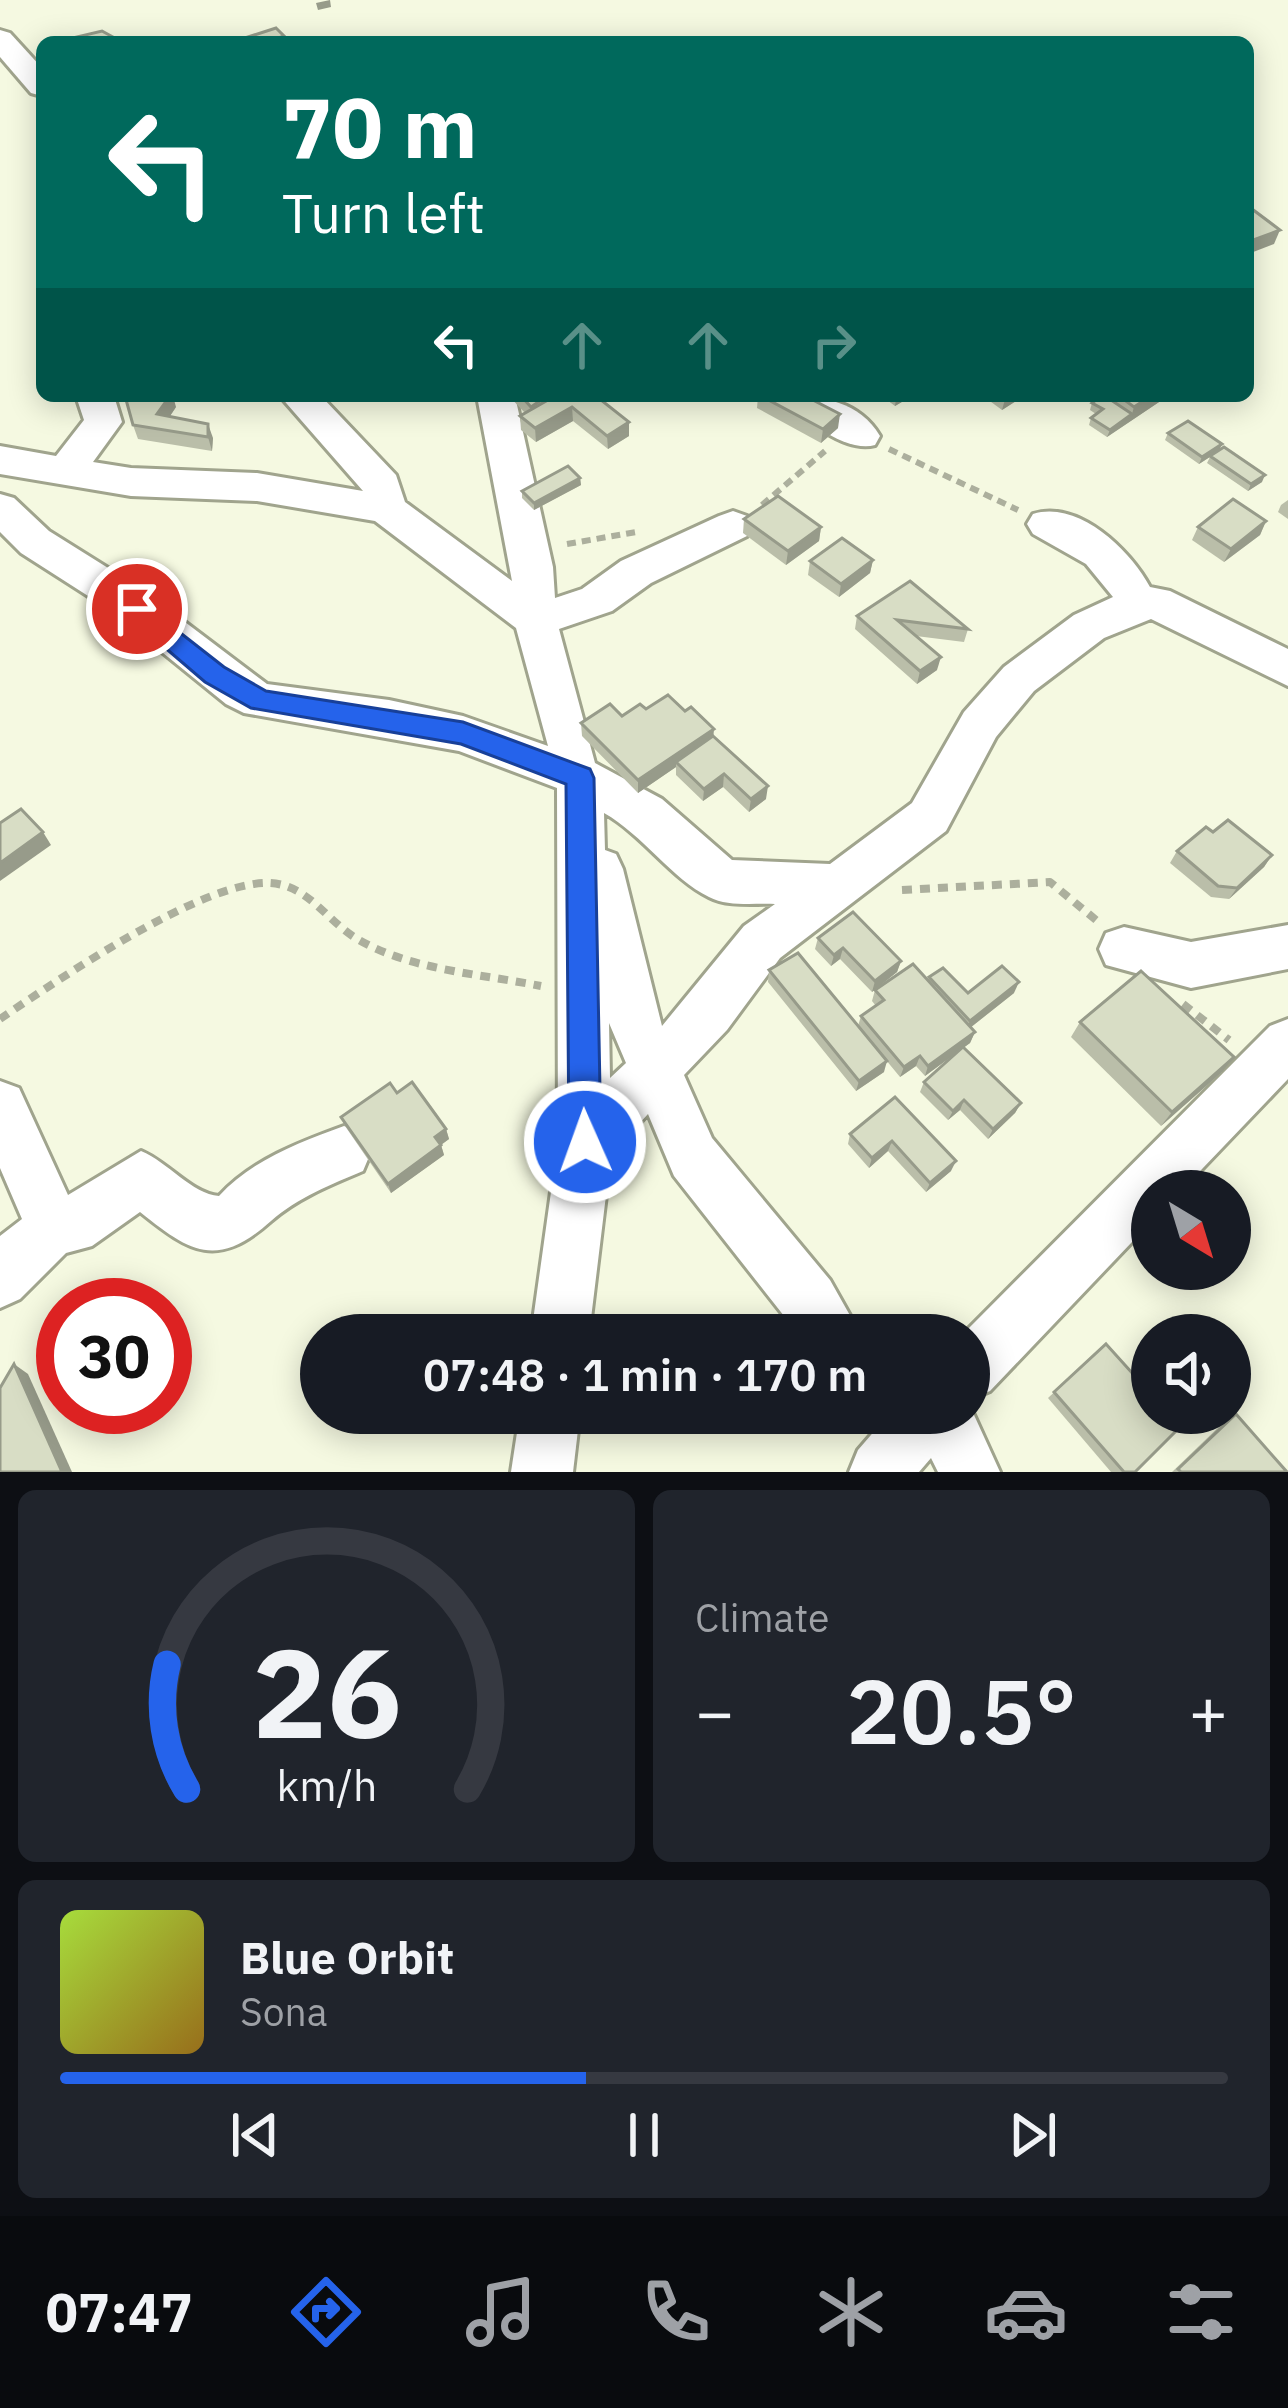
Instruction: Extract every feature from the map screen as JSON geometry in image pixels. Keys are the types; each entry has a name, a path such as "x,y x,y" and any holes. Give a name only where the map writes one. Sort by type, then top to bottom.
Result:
{"street":[{"path":"0,39 36,80"},
{"path":"65,471 103,422 97,402"},
{"path":"305,402 382,485 386,509"},
{"path":"497,402 530,558 535,620 572,752 633,1019 693,1157 819,1314"},
{"path":"813,402 861,436"},
{"path":"0,460 131,482 257,487 386,509 535,620"},
{"path":"0,508 62,562 125,599 215,674 260,701 463,734 576,776 645,813 722,881 836,885"},
{"path":"1046,524 1071,532 1123,570 1137,602"},
{"path":"535,620 598,600 636,572 733,526"},
{"path":"585,1142 709,1013 762,942 929,817 946,796 986,714 1011,686 1109,614 1137,602 1155,602 1288,669"},
{"path":"563,1314 585,1142 576,776"},
{"path":"1124,949 1191,965 1288,947"},
{"path":"990,1348 1287,1044"},
{"path":"0,1106 52,1223 44,1242 6,1266 0,1279"},
{"path":"52,1223 72,1226 141,1178 197,1222 220,1223 237,1218 252,1201 309,1166 344,1153"},
{"path":"542,1472 547,1434"},
{"path":"920,1434 969,1472"}],"path":[{"path":"733,526 843,436 861,436 1046,524"},
{"path":"530,558 578,540 642,532"},
{"path":"836,885 920,891 1050,882 1072,896 1124,949"},
{"path":"0,1019 85,961 260,883 299,892 326,907 356,938 406,958 580,994"},
{"path":"1175,997 1228,1040 1287,1044"}],"building":[{"path":"276,28 284,36 251,36"},
{"path":"1254,210 1280,230 1254,240"},
{"path":"127,402 166,402 157,414 208,424 208,437 133,425"},
{"path":"544,402 604,402 629,422 607,436 572,407 535,428 520,416"},
{"path":"772,402 817,402 840,414 823,429"},
{"path":"1114,402 1132,414 1110,430 1091,418 1103,409 1092,403"},
{"path":"1188,421 1222,444 1202,457 1168,433"},
{"path":"1224,447 1265,475 1251,484 1210,456"},
{"path":"568,466 580,478 534,503 522,491"},
{"path":"778,496 821,527 788,551 744,519"},
{"path":"1233,499 1266,521 1231,549 1198,527"},
{"path":"842,538 873,560 841,584 810,561"},
{"path":"910,581 968,629 897,620 941,657 920,671 857,616"},
{"path":"668,695 685,711 691,707 714,729 638,780 581,723 610,704 622,716"},
{"path":"713,736 768,786 751,799 724,774 704,789 676,762"},
{"path":"21,809 43,832 0,863 0,823"},
{"path":"1228,820 1272,855 1237,888 1218,886 1177,851 1206,827 1213,832"},
{"path":"853,912 901,961 875,981 843,948 834,955 818,938"},
{"path":"798,953 887,1061 859,1081 769,970"},
{"path":"913,964 975,1032 928,1066 920,1056 904,1067 861,1016 884,1000 875,990"},
{"path":"1002,966 1019,982 970,1021 929,977 943,968 968,993"},
{"path":"1141,971 1234,1057 1172,1112 1080,1022"},
{"path":"963,1047 1021,1103 993,1129 964,1100 953,1111 924,1082"},
{"path":"412,1082 446,1129 435,1137 441,1145 388,1184 341,1117 390,1083 397,1093"},
{"path":"895,1097 956,1161 930,1183 892,1141 872,1158 850,1134"},
{"path":"1106,1344 1131,1372 1131,1434 1173,1434 1135,1472 1124,1472 1054,1392"},
{"path":"14,1364 36,1414 36,1434 45,1434 62,1472 0,1472 0,1388"},
{"path":"1251,1431 1287,1472 1181,1472 1178,1469 1215,1434"}],"route":[{"path":"137,609 215,674 260,701 389,718 463,734 580,778 585,1142"}]}
